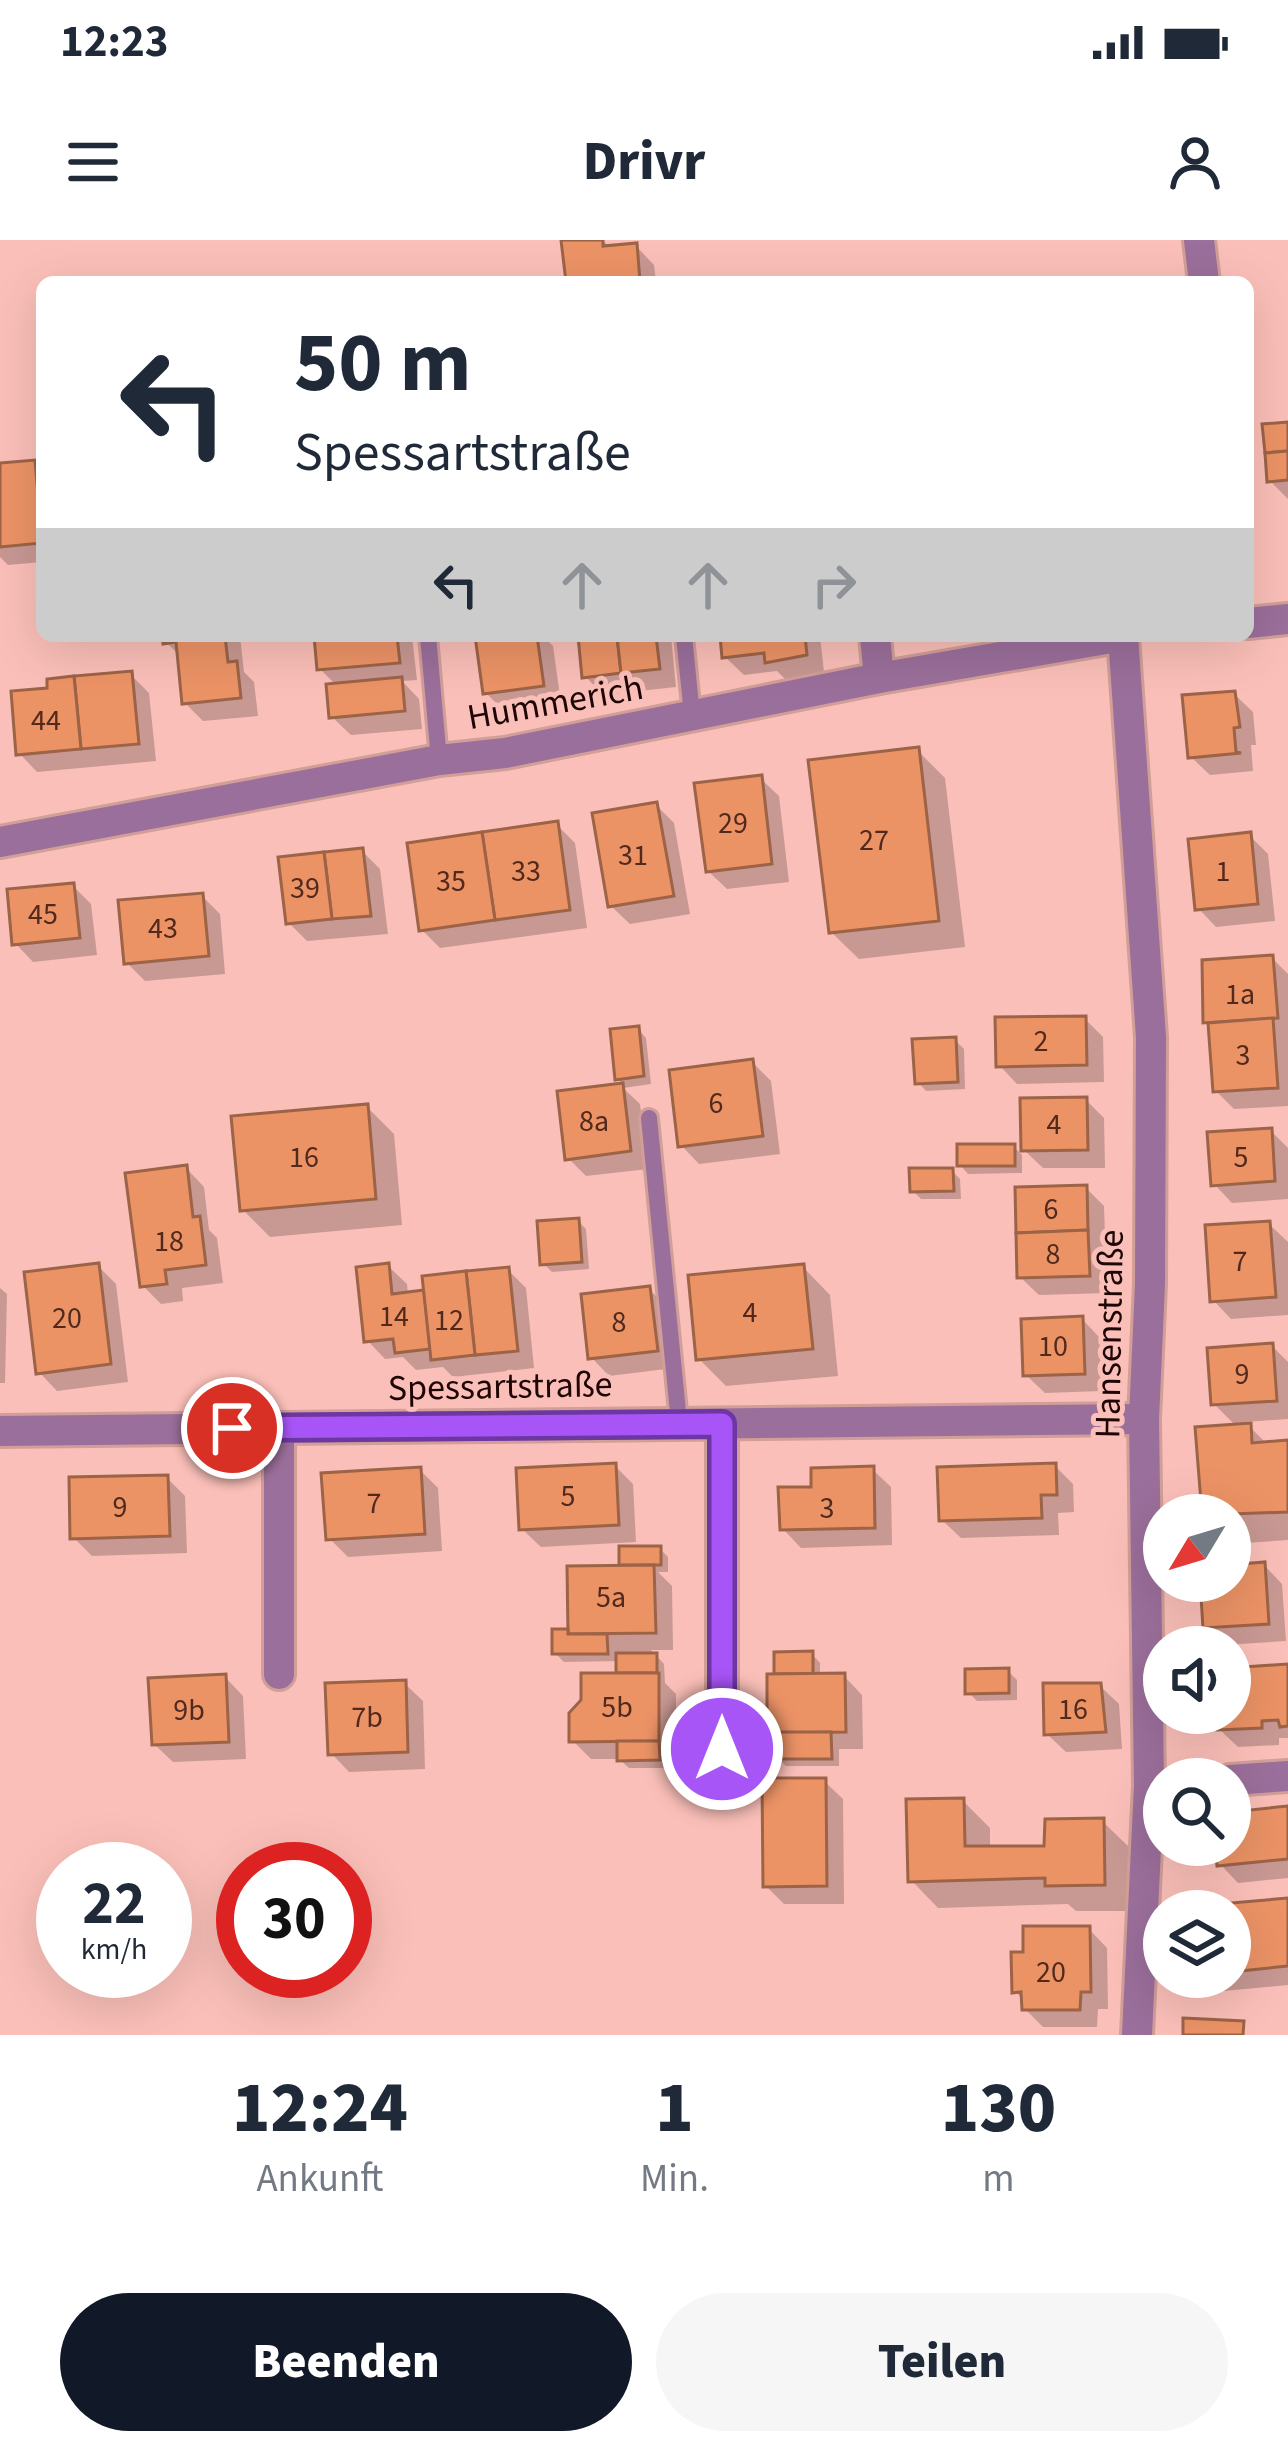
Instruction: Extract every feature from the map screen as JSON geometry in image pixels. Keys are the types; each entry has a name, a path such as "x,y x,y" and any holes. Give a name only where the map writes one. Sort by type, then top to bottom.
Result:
{"street":[{"path":"1199,240 1203,276"},
{"path":"1254,622 1288,619"},
{"path":"876,642 879,678"},
{"name":"Hummerich","path":"0,842 439,760 505,753 879,678 1088,642"},
{"name":"Hansenstraße","path":"1123,642 1151,1036 1144,1419 1156,1758"},
{"name":"Spessartstraße","path":"0,1431 1144,1419"},
{"path":"722,1424 722,1749"},
{"path":"279,1427 279,1673"},
{"path":"1251,1779 1288,1776"},
{"name":"Hansenstraße","path":"1138,2035 1151,1866"}],"lane":[{"path":"429,642 439,760"},
{"path":"685,642 692,715"},
{"path":"649,1118 679,1422"}],"building":[{"path":"561,240 603,240 603,246 637,243 640,276 565,276"},
{"path":"1288,422 1288,451 1265,453 1262,424"},
{"path":"1288,451 1288,480 1267,482 1265,453"},
{"path":"35,460 36,544 0,547 0,463"},
{"path":"176,642 226,642 228,662 237,661 241,698 182,704"},
{"path":"315,642 398,642 400,663 317,670"},
{"path":"476,642 538,642 544,686 483,694"},
{"path":"579,642 618,642 621,673 582,678"},
{"path":"618,642 657,642 660,669 621,673"},
{"path":"721,642 806,642 807,655 765,663 764,653 722,658"},
{"path":"132,671 139,744 81,749 74,676"},
{"path":"74,676 81,749 16,755 11,691 47,688 47,679"},
{"path":"402,677 405,711 329,718 326,684"},
{"path":"1235,691 1240,727 1234,728 1236,752 1241,753 1188,758 1182,695"},
{"path":"919,747 939,921 829,933 808,760"},
{"path":"762,775 772,864 706,872 694,783"},
{"path":"657,802 674,896 608,907 592,813"},
{"path":"558,821 570,910 495,920 482,832"},
{"path":"482,832 495,920 419,931 407,843"},
{"path":"1251,832 1258,904 1195,910 1188,839"},
{"path":"363,848 371,916 332,919 324,852"},
{"path":"324,852 332,919 286,924 278,857"},
{"path":"74,883 80,938 12,945 7,889"},
{"path":"203,893 209,956 124,964 118,900"},
{"path":"1273,955 1278,1018 1203,1023 1202,960"},
{"path":"1086,1016 1087,1065 996,1067 995,1017"},
{"path":"1273,1018 1278,1088 1213,1092 1208,1023"},
{"path":"639,1026 644,1076 615,1080 610,1029"},
{"path":"956,1037 958,1082 915,1084 912,1039"},
{"path":"753,1059 763,1136 678,1147 669,1070"},
{"path":"623,1083 631,1151 565,1160 557,1091"},
{"path":"1087,1097 1088,1150 1021,1151 1020,1098"},
{"path":"368,1104 376,1199 240,1211 231,1116"},
{"path":"1272,1128 1275,1181 1211,1186 1207,1132"},
{"path":"957,1144 1015,1144 1015,1166 957,1166"},
{"path":"187,1165 193,1217 200,1216 206,1265 165,1270 167,1284 140,1287 125,1173"},
{"path":"909,1168 953,1168 954,1191 910,1192"},
{"path":"1087,1185 1088,1230 1016,1233 1015,1187"},
{"path":"579,1218 582,1262 540,1265 537,1221"},
{"path":"1270,1221 1276,1297 1210,1302 1205,1225"},
{"path":"1088,1230 1090,1276 1017,1278 1016,1233"},
{"path":"99,1263 111,1364 36,1374 24,1272"},
{"path":"389,1263 392,1294 424,1290 430,1349 395,1353 393,1339 364,1342 356,1267"},
{"path":"804,1264 813,1349 696,1360 688,1275"},
{"path":"509,1267 518,1351 475,1355 466,1271"},
{"path":"466,1271 475,1355 431,1360 422,1276"},
{"path":"650,1286 658,1351 588,1359 581,1294"},
{"path":"1083,1316 1085,1374 1023,1376 1021,1319"},
{"path":"1273,1343 1277,1401 1211,1405 1207,1348"},
{"path":"1251,1423 1252,1443 1288,1440 1288,1512 1251,1513 1251,1494 1200,1494 1195,1427"},
{"path":"616,1463 619,1525 519,1530 516,1468"},
{"path":"1056,1463 1057,1495 1041,1495 1042,1518 939,1521 937,1467"},
{"path":"874,1466 875,1528 780,1530 778,1487 811,1487 811,1468"},
{"path":"421,1467 425,1534 326,1540 321,1473"},
{"path":"168,1475 170,1536 70,1539 69,1477"},
{"path":"619,1546 661,1546 661,1565 619,1565"},
{"path":"1265,1562 1269,1624 1203,1626 1201,1602 1251,1602 1251,1563"},
{"path":"654,1565 656,1633 568,1634 567,1566"},
{"path":"552,1629 607,1634 608,1654 552,1654"},
{"path":"813,1651 813,1674 774,1674 774,1652"},
{"path":"616,1653 657,1653 657,1673 616,1673"},
{"path":"1288,1664 1288,1726 1280,1727 1278,1720 1262,1721 1262,1728 1251,1728 1251,1667"},
{"path":"1009,1668 1009,1693 965,1694 965,1669"},
{"path":"581,1673 659,1673 659,1741 569,1742 569,1713 581,1700"},
{"path":"845,1673 846,1732 767,1733 767,1674"},
{"path":"226,1674 229,1742 152,1745 148,1678"},
{"path":"406,1680 408,1752 328,1755 325,1683"},
{"path":"1043,1683 1101,1683 1106,1732 1044,1735"},
{"path":"774,1732 831,1732 832,1759 774,1759"},
{"path":"617,1741 659,1741 660,1760 617,1761"},
{"path":"762,1778 826,1778 827,1886 763,1887"},
{"path":"964,1798 965,1846 1044,1846 1045,1819 1104,1818 1105,1885 1045,1886 1045,1878 908,1882 906,1799"},
{"path":"1288,1806 1288,1859 1251,1863 1251,1810"},
{"path":"1288,1898 1288,1966 1251,1970 1251,1901"},
{"path":"1023,1926 1090,1926 1091,1992 1081,1992 1080,2010 1022,2010 1021,1992 1012,1993 1011,1952 1023,1952"},
{"path":"1183,2018 1244,2021 1243,2035 1183,2035"}],"route":[{"path":"232,1428 722,1424 722,1749"}]}
